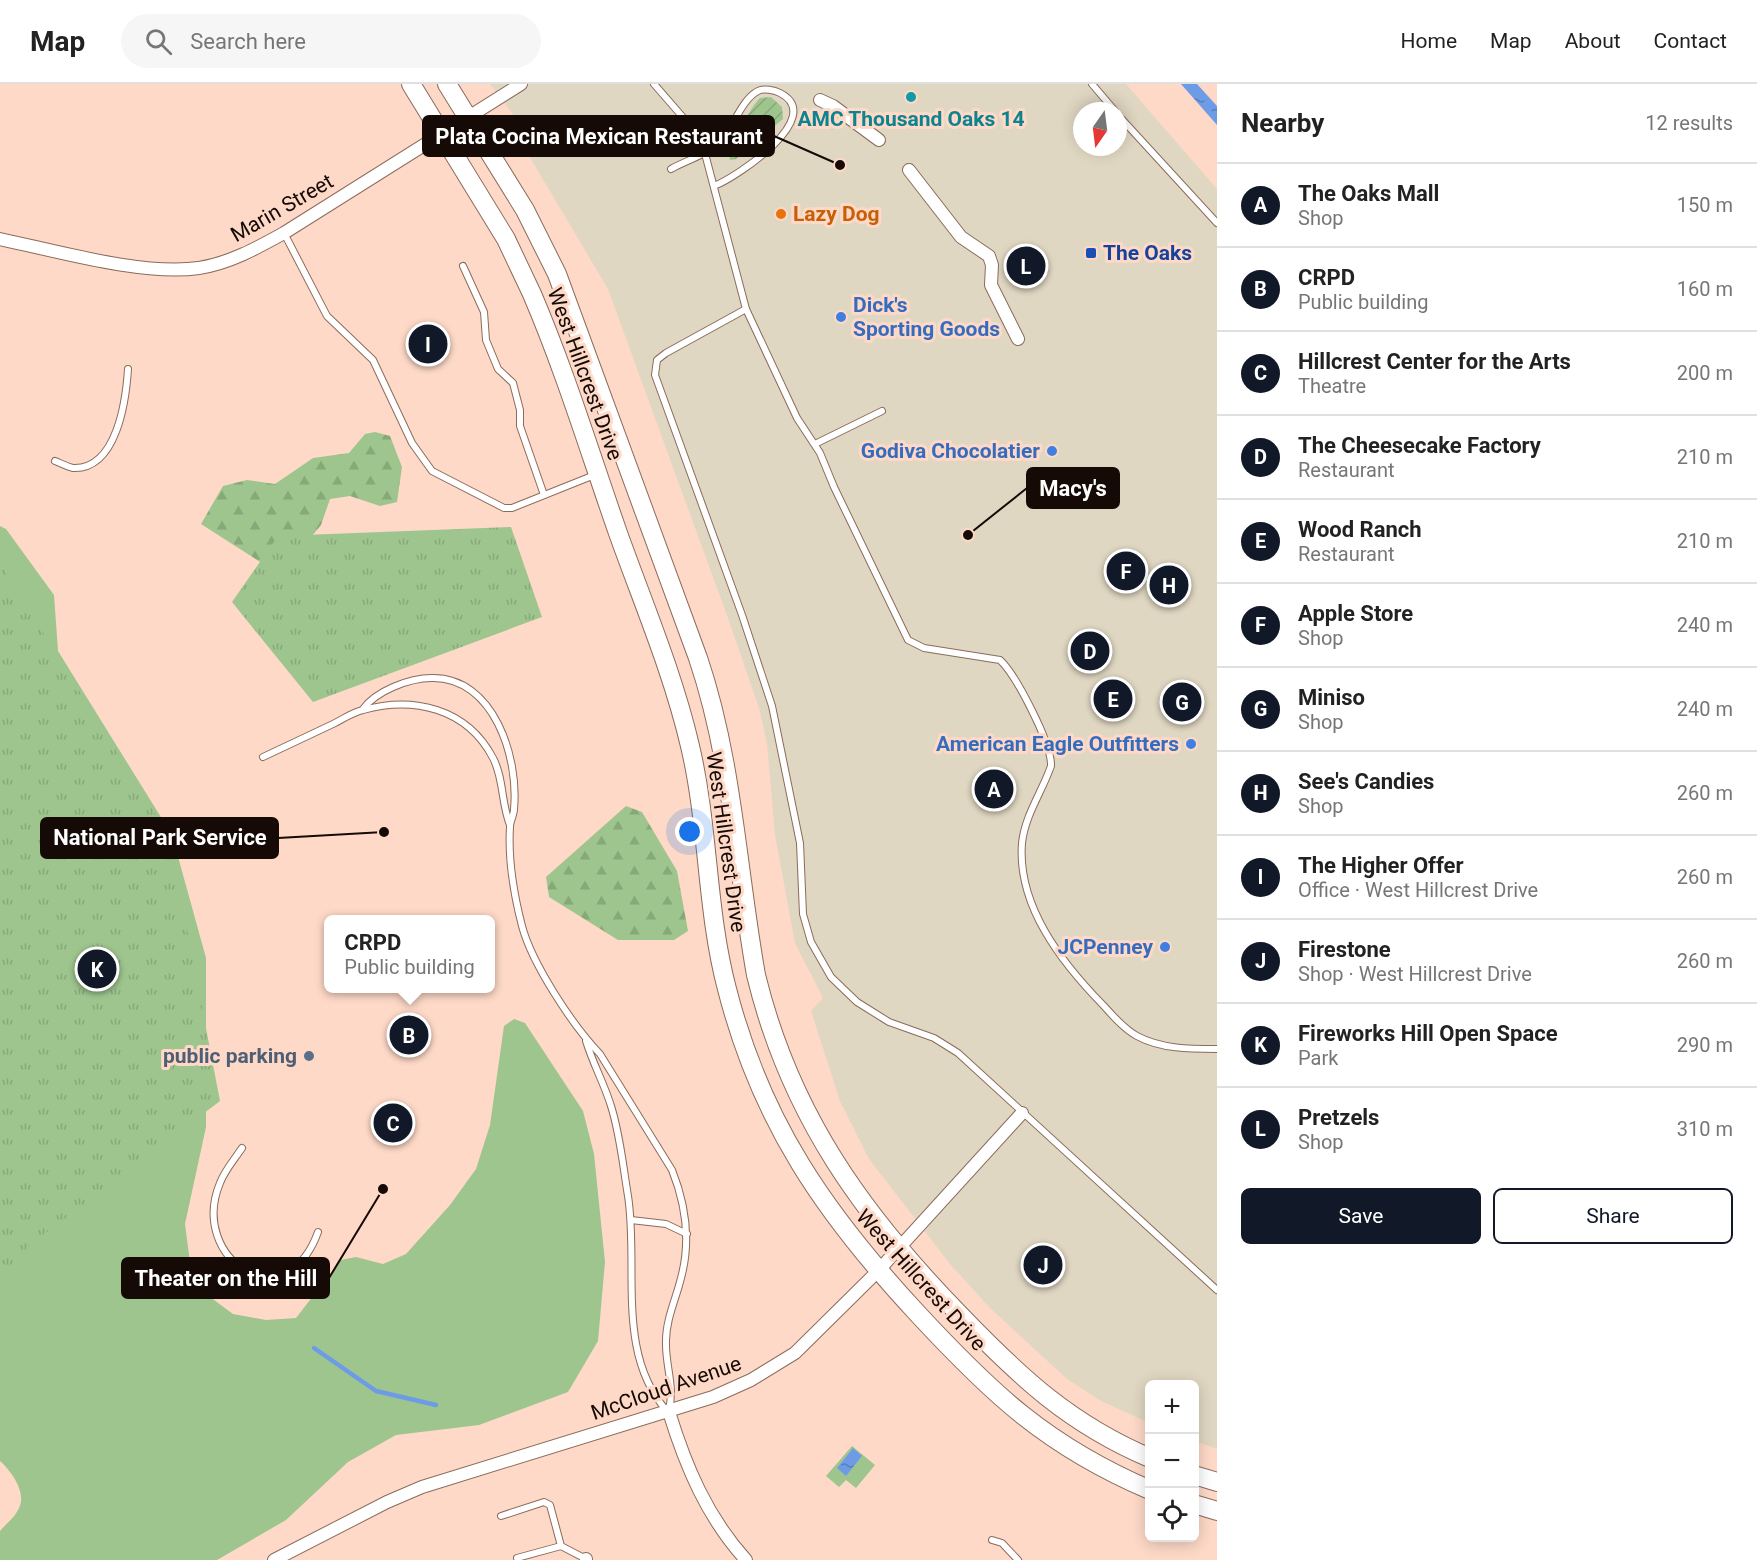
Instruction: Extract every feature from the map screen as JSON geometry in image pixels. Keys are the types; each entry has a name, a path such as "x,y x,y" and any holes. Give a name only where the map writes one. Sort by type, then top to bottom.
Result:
{"main road":[{"name":"West Hillcrest Drive","path":"411,84 506,239 532,294 674,691 690,746 717,942 726,987 750,1065 770,1110 808,1180 878,1271 960,1359 1029,1423 1098,1467 1145,1488"},
{"name":"West Hillcrest Drive","path":"447,84 525,210 557,274 704,677 725,760 756,975 780,1053 796,1092 825,1149 855,1194 899,1248 963,1319 1040,1394 1082,1424 1145,1456"},
{"path":"1199,1477 1217,1482"},
{"path":"1199,1505 1217,1510"}],"street":[{"name":"Marin Street","path":"0,238 142,268 171,270 219,263 251,251 284,233 521,84"},
{"path":"820,100 833,106 879,140"},
{"path":"909,170 961,237 989,256 992,265 991,285 1018,339"},
{"name":"McCloud Avenue","path":"274,1560 387,1502 422,1487 669,1412 752,1380 795,1353 878,1271 1022,1113"},
{"path":"669,1412 692,1479 705,1506 726,1537 746,1560"}],"lane":[{"path":"654,84 694,130 705,155 746,309 797,418 815,444 908,640 924,648 1000,660 1008,668 1036,722 1051,766 1024,829 1023,862 1038,916 1064,964 1130,1032 1139,1037 1174,1047 1217,1049"},
{"path":"1092,84 1107,102"},
{"path":"671,169 705,155 722,140 749,100 758,91 774,89 787,96 795,108 788,131 734,177 714,186"},
{"path":"1127,125 1217,223"},
{"path":"284,233 327,316 373,360 412,443 432,471 504,508 512,508 597,474"},
{"path":"463,266 484,312 486,340 498,369 513,383 520,410 520,426 544,495"},
{"path":"746,309 666,353 657,360 655,375 742,615 772,706 800,843 803,914 811,942 831,976 851,997 889,1022 947,1045 1217,1290"},
{"path":"55,461 73,468 93,462 109,448 116,436 128,369"},
{"path":"815,444 882,411"},
{"path":"363,709 369,701 415,680 444,678 470,689 483,699 493,712 506,744 512,769 514,809 510,825 515,897 523,929 542,970 585,1039 612,1109 631,1220 635,1332 653,1395 669,1412"},
{"path":"262,757 363,709 411,703 431,707 452,715 471,728 494,759 500,778 504,812 510,825"},
{"path":"585,1039 600,1054 672,1170 684,1205 687,1234 686,1256 666,1339 666,1359 673,1393 669,1412"},
{"path":"242,1148 225,1172 216,1200 216,1228 222,1247 232,1263 243,1271 257,1276 272,1276 285,1272 307,1254 318,1232"},
{"path":"631,1220 666,1224 687,1234"},
{"path":"501,1516 544,1502 550,1504 561,1546"},
{"path":"992,1540 1002,1543 1018,1560"},
{"path":"517,1558 561,1546 586,1559"}],"shaded area":[{"path":"490,84 1126,84 1217,189 1217,1449 1199,1442 1199,1380 1145,1380 1145,1421 1101,1401 1067,1379 990,1308 950,1264 869,1159 840,1101 811,1011 823,998 795,943 775,835 767,743 759,708 608,289 516,134 515,117"}],"green space":[{"path":"771,97 782,107 783,119 736,159 730,160 731,147 751,110 760,98"},
{"path":"375,432 390,436 402,467 397,502 380,506 350,496 330,499 321,525 293,559 268,567 201,524 223,486 247,480 275,484 313,458 349,453 365,434"},
{"path":"0,526 6,529 54,595 58,651 172,835 206,958 206,1127 185,1224 191,1270 206,1294 233,1314 266,1320 296,1318 341,1260 356,1257 383,1264 406,1254 450,1205 476,1169 490,1125 504,1026 514,1019 525,1023 583,1111 594,1154 605,1262 598,1341 568,1392 479,1425 396,1435 348,1462 286,1520 217,1560 0,1560 0,1531 18,1511 21,1495 17,1482 0,1461"},
{"path":"511,527 542,617 313,702 232,602 278,536"},
{"path":"0,563 169,836 220,1101 31,1244 0,1277"},
{"path":"626,806 642,812 677,871 688,931 674,940 618,940 549,897 546,877"},
{"path":"852,1446 875,1465 856,1488 846,1480 839,1487 826,1476"}],"water":[{"path":"1181,84 1197,84 1217,106 1217,125"},
{"path":"853,1448 862,1456 846,1476 837,1468"}],"waterway":[{"path":"314,1348 376,1391 436,1405"}],"place":[{"name":"AMC Thousand Oaks 14","path":"911,97"},
{"name":"Plata Cocina Mexican Restaurant","path":"840,165"},
{"name":"Lazy Dog","path":"781,214"},
{"name":"The Oaks","path":"1091,253"},
{"name":"Pretzels","path":"1026,266"},
{"name":"Dick's Sporting Goods","path":"841,317"},
{"name":"The Higher Offer","path":"428,344"},
{"name":"Godiva Chocolatier","path":"1052,451"},
{"name":"Macy's","path":"968,535"},
{"name":"Apple Store","path":"1126,571"},
{"name":"See's Candies","path":"1169,585"},
{"name":"The Cheesecake Factory","path":"1090,651"},
{"name":"Wood Ranch","path":"1113,699"},
{"name":"Miniso","path":"1182,702"},
{"name":"American Eagle Outfitters","path":"1191,744"},
{"name":"The Oaks Mall","path":"994,789"},
{"name":"National Park Service","path":"384,832"},
{"name":"JCPenney","path":"1165,947"},
{"name":"Fireworks Hill Open Space","path":"97,969"},
{"name":"CRPD","path":"409,1035"},
{"name":"public parking","path":"309,1056"},
{"name":"Hillcrest Center for the Arts","path":"393,1123"},
{"name":"Theater on the Hill","path":"383,1189"},
{"name":"Firestone","path":"1043,1265"}]}
